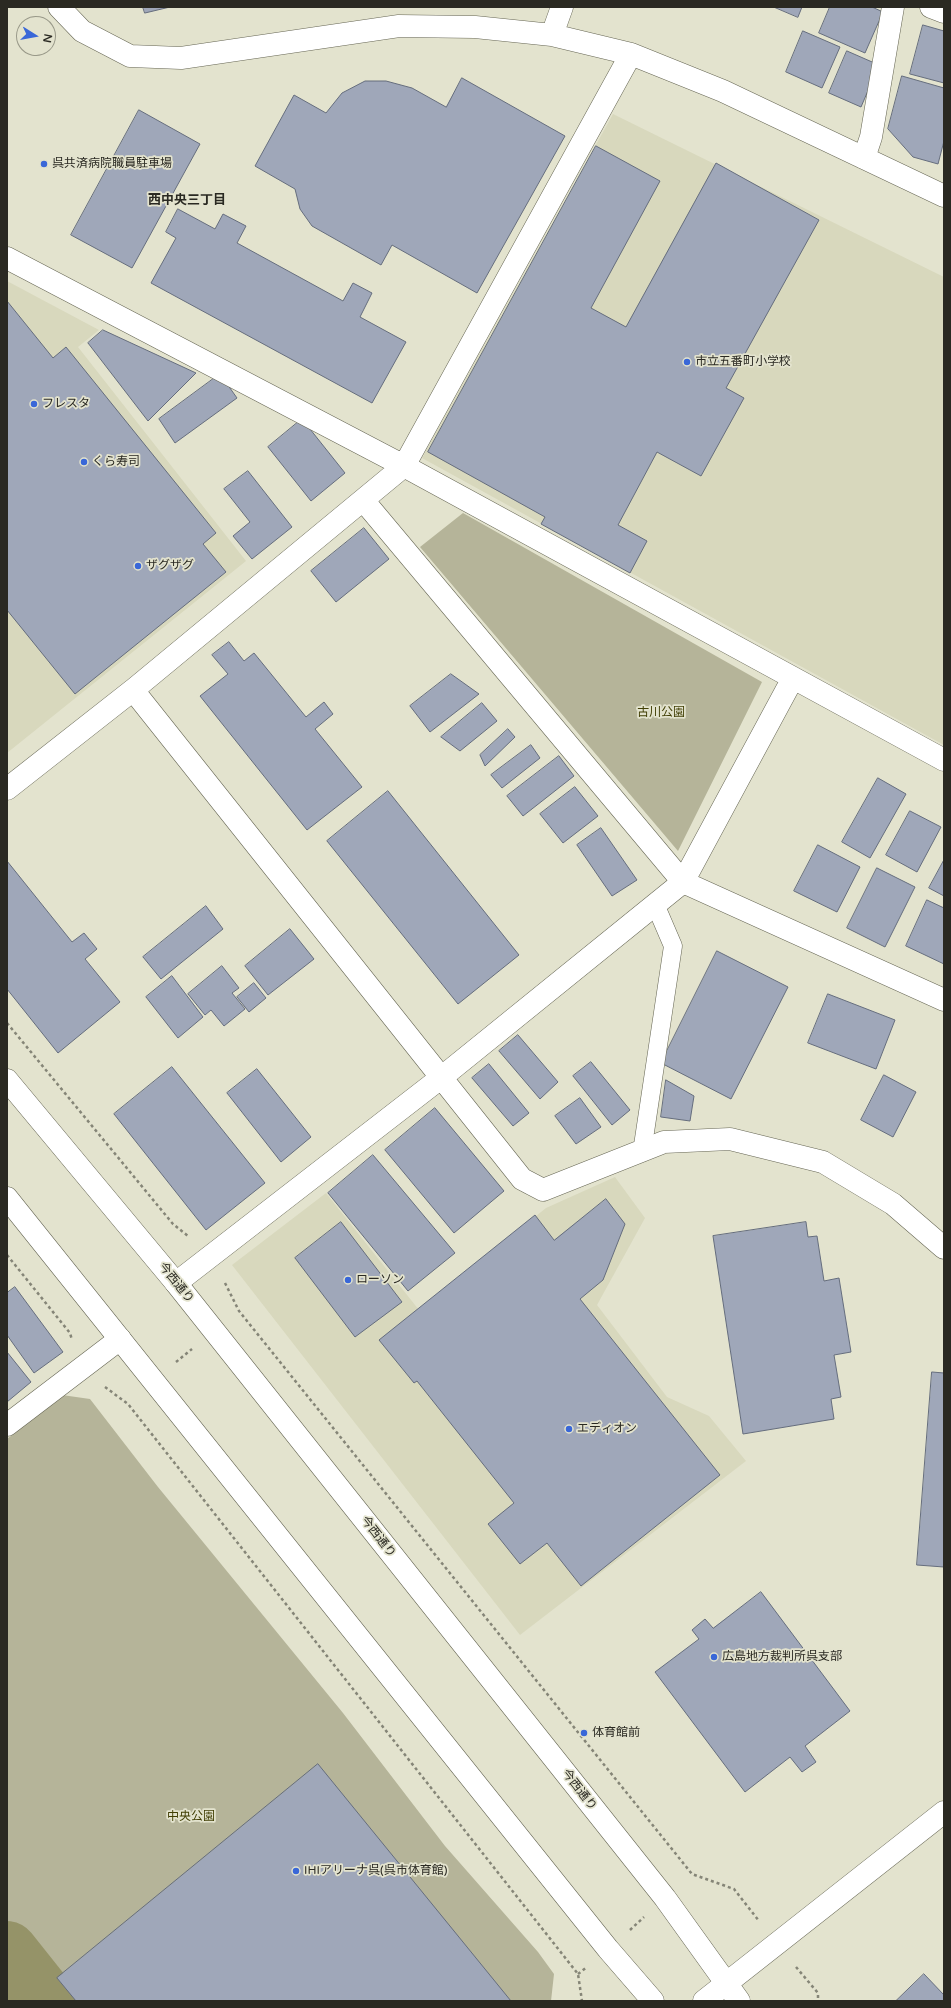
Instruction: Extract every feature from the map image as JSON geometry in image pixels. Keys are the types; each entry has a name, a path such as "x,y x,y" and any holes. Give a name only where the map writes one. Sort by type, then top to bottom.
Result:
{"street":[{"path":"59,7 82,31 130,56 181,58 399,26 475,27 552,34 631,54 723,91 944,196"},
{"path":"552,34 562,7"},
{"path":"864,158 871,137 893,7"},
{"path":"931,7 944,12"},
{"path":"7,789 132,690 404,466 631,54"},
{"path":"7,258 404,466 944,760"},
{"path":"363,500 682,882 944,1000"},
{"path":"176,1283 442,1077 682,882 793,678"},
{"path":"132,690 522,1179 543,1190 664,1142 730,1139 823,1162 893,1204 944,1248"},
{"name":"今西通り","path":"7,1080 176,1283 665,1898 725,1984 739,2001"},
{"path":"7,1198 608,1949 653,2001"},
{"path":"7,1425 120,1339"},
{"path":"704,2001 944,1812"}],"lane":[{"path":"642,1152 673,946 655,904"}],"path":[{"path":"7,1024 173,1224 212,1255 239,1311 692,1874 734,1889 818,1993 818,2001"},
{"path":"7,1255 70,1333 81,1370 128,1404 578,1974 582,2001"},
{"path":"128,1404 213,1330 239,1311"},
{"path":"578,1974 692,1874"}],"shaded area":[{"path":"613,114 944,277 944,745 422,458"},
{"path":"7,281 99,330 78,347 246,561 7,753"},
{"path":"615,1177 645,1218 597,1305 667,1397 709,1416 746,1461 520,1635 232,1265 326,1193 419,1310 546,1208"}],"green space":[{"name":"古川公園","path":"463,513 762,682 678,851 420,547"},
{"name":"中央公園","path":"62,1395 90,1399 158,1487 343,1713 445,1846 538,1952 554,1974 551,2001 7,2001 7,1439"}],"building":[{"path":"143,7 170,7 145,13"},
{"path":"774,7 802,7 798,17"},
{"path":"830,7 872,7 883,12 865,53 819,33"},
{"path":"923,25 944,31 944,83 910,74"},
{"path":"803,31 840,47 822,88 786,72"},
{"path":"847,51 879,65 861,107 829,93"},
{"path":"902,76 944,88 944,141 938,164 913,157 888,129"},
{"path":"462,78 565,136 477,293 392,245 381,265 312,226 300,209 295,189 255,166 294,95 326,113 342,93 365,81 386,81 412,88 446,107"},
{"path":"139,110 200,144 132,268 71,235"},
{"path":"596,146 660,181 591,308 626,327 716,163 819,220 726,388 744,398 701,476 657,452 618,525 647,541 630,573 541,524 545,517 428,452"},
{"path":"178,209 215,229 223,214 246,226 237,243 343,301 353,283 372,293 360,317 406,342 372,403 151,283 176,238 166,232"},
{"path":"7,301 53,358 66,347 216,533 203,544 226,572 75,694 7,610"},
{"path":"103,330 196,373 148,421 88,343"},
{"path":"220,374 237,398 175,443 159,419"},
{"path":"302,419 345,473 311,501 268,447"},
{"path":"248,471 292,527 252,559 233,536 250,522 224,489"},
{"path":"364,528 389,559 336,602 311,571"},
{"path":"229,642 244,661 254,653 306,717 324,702 333,714 315,729 362,787 307,830 200,696 228,674 212,655"},
{"path":"451,674 479,694 430,732 410,706"},
{"path":"482,703 497,721 460,751 441,737"},
{"path":"508,729 515,737 485,766 480,755"},
{"path":"531,745 540,758 502,788 491,775"},
{"path":"559,756 574,776 523,816 507,796"},
{"path":"878,778 906,794 870,858 842,842"},
{"path":"575,787 598,816 563,843 540,814"},
{"path":"388,791 519,955 458,1004 327,841"},
{"path":"910,811 941,827 917,872 886,855"},
{"path":"601,828 637,880 612,896 577,845"},
{"path":"818,845 860,867 837,912 794,891"},
{"path":"944,860 944,896 929,888"},
{"path":"7,861 72,942 84,933 97,949 85,959 120,1002 58,1053 7,989"},
{"path":"877,868 915,887 885,947 847,928"},
{"path":"927,900 944,908 944,964 906,946"},
{"path":"206,906 223,929 161,979 143,957"},
{"path":"290,929 314,959 268,995 245,966"},
{"path":"717,951 788,987 731,1099 661,1063"},
{"path":"222,966 239,988 232,993 245,1009 224,1026 211,1010 205,1015 188,994"},
{"path":"172,976 203,1017 178,1038 146,997"},
{"path":"254,983 266,998 249,1012 237,997"},
{"path":"828,994 895,1020 876,1069 808,1043"},
{"path":"518,1035 558,1082 540,1099 499,1051"},
{"path":"591,1062 630,1110 612,1125 573,1076"},
{"path":"489,1064 529,1113 513,1126 472,1078"},
{"path":"172,1067 265,1183 206,1230 114,1114"},
{"path":"257,1069 311,1137 281,1162 227,1093"},
{"path":"884,1075 916,1092 893,1137 861,1120"},
{"path":"666,1080 694,1096 690,1121 661,1117"},
{"path":"580,1098 601,1127 576,1144 555,1116"},
{"path":"435,1108 504,1191 454,1233 385,1150"},
{"path":"373,1155 455,1253 408,1291 328,1193"},
{"name":"エディオン","path":"606,1199 625,1224 603,1280 580,1299 720,1475 581,1586 547,1543 520,1564 488,1524 514,1503 417,1381 414,1383 379,1340 535,1215 554,1240"},
{"name":"ローソン","path":"341,1222 402,1302 355,1337 295,1258"},
{"path":"806,1222 808,1237 817,1236 824,1281 839,1278 851,1352 834,1355 841,1397 831,1399 834,1419 743,1434 713,1236"},
{"path":"15,1287 63,1352 34,1373 7,1335 7,1293"},
{"path":"7,1352 31,1382 7,1402"},
{"path":"932,1372 944,1373 944,1567 917,1565"},
{"path":"761,1592 850,1711 805,1746 816,1762 802,1772 790,1757 745,1792 655,1672 699,1639 692,1630 705,1619 713,1628"},
{"name":"IHIアリーナ呉(呉市体育館)","path":"318,1764 511,2001 76,2001 57,1978"},
{"path":"924,1974 944,1995 944,2001 896,2001"}],"waterway":[{"path":"7,1952 46,2001"}],"place":[{"name":"呉共済病院職員駐車場","path":"44,164"},
{"name":"市立五番町小学校","path":"687,362"},
{"name":"フレスタ","path":"34,404"},
{"name":"くら寿司","path":"84,462"},
{"name":"ザグザグ","path":"138,566"},
{"name":"ローソン","path":"348,1280"},
{"name":"エディオン","path":"569,1429"},
{"name":"広島地方裁判所呉支部","path":"714,1657"},
{"name":"体育館前","path":"584,1733"},
{"name":"IHIアリーナ呉(呉市体育館)","path":"296,1871"}],"district":[{"name":"西中央三丁目","path":"187,201"}]}
